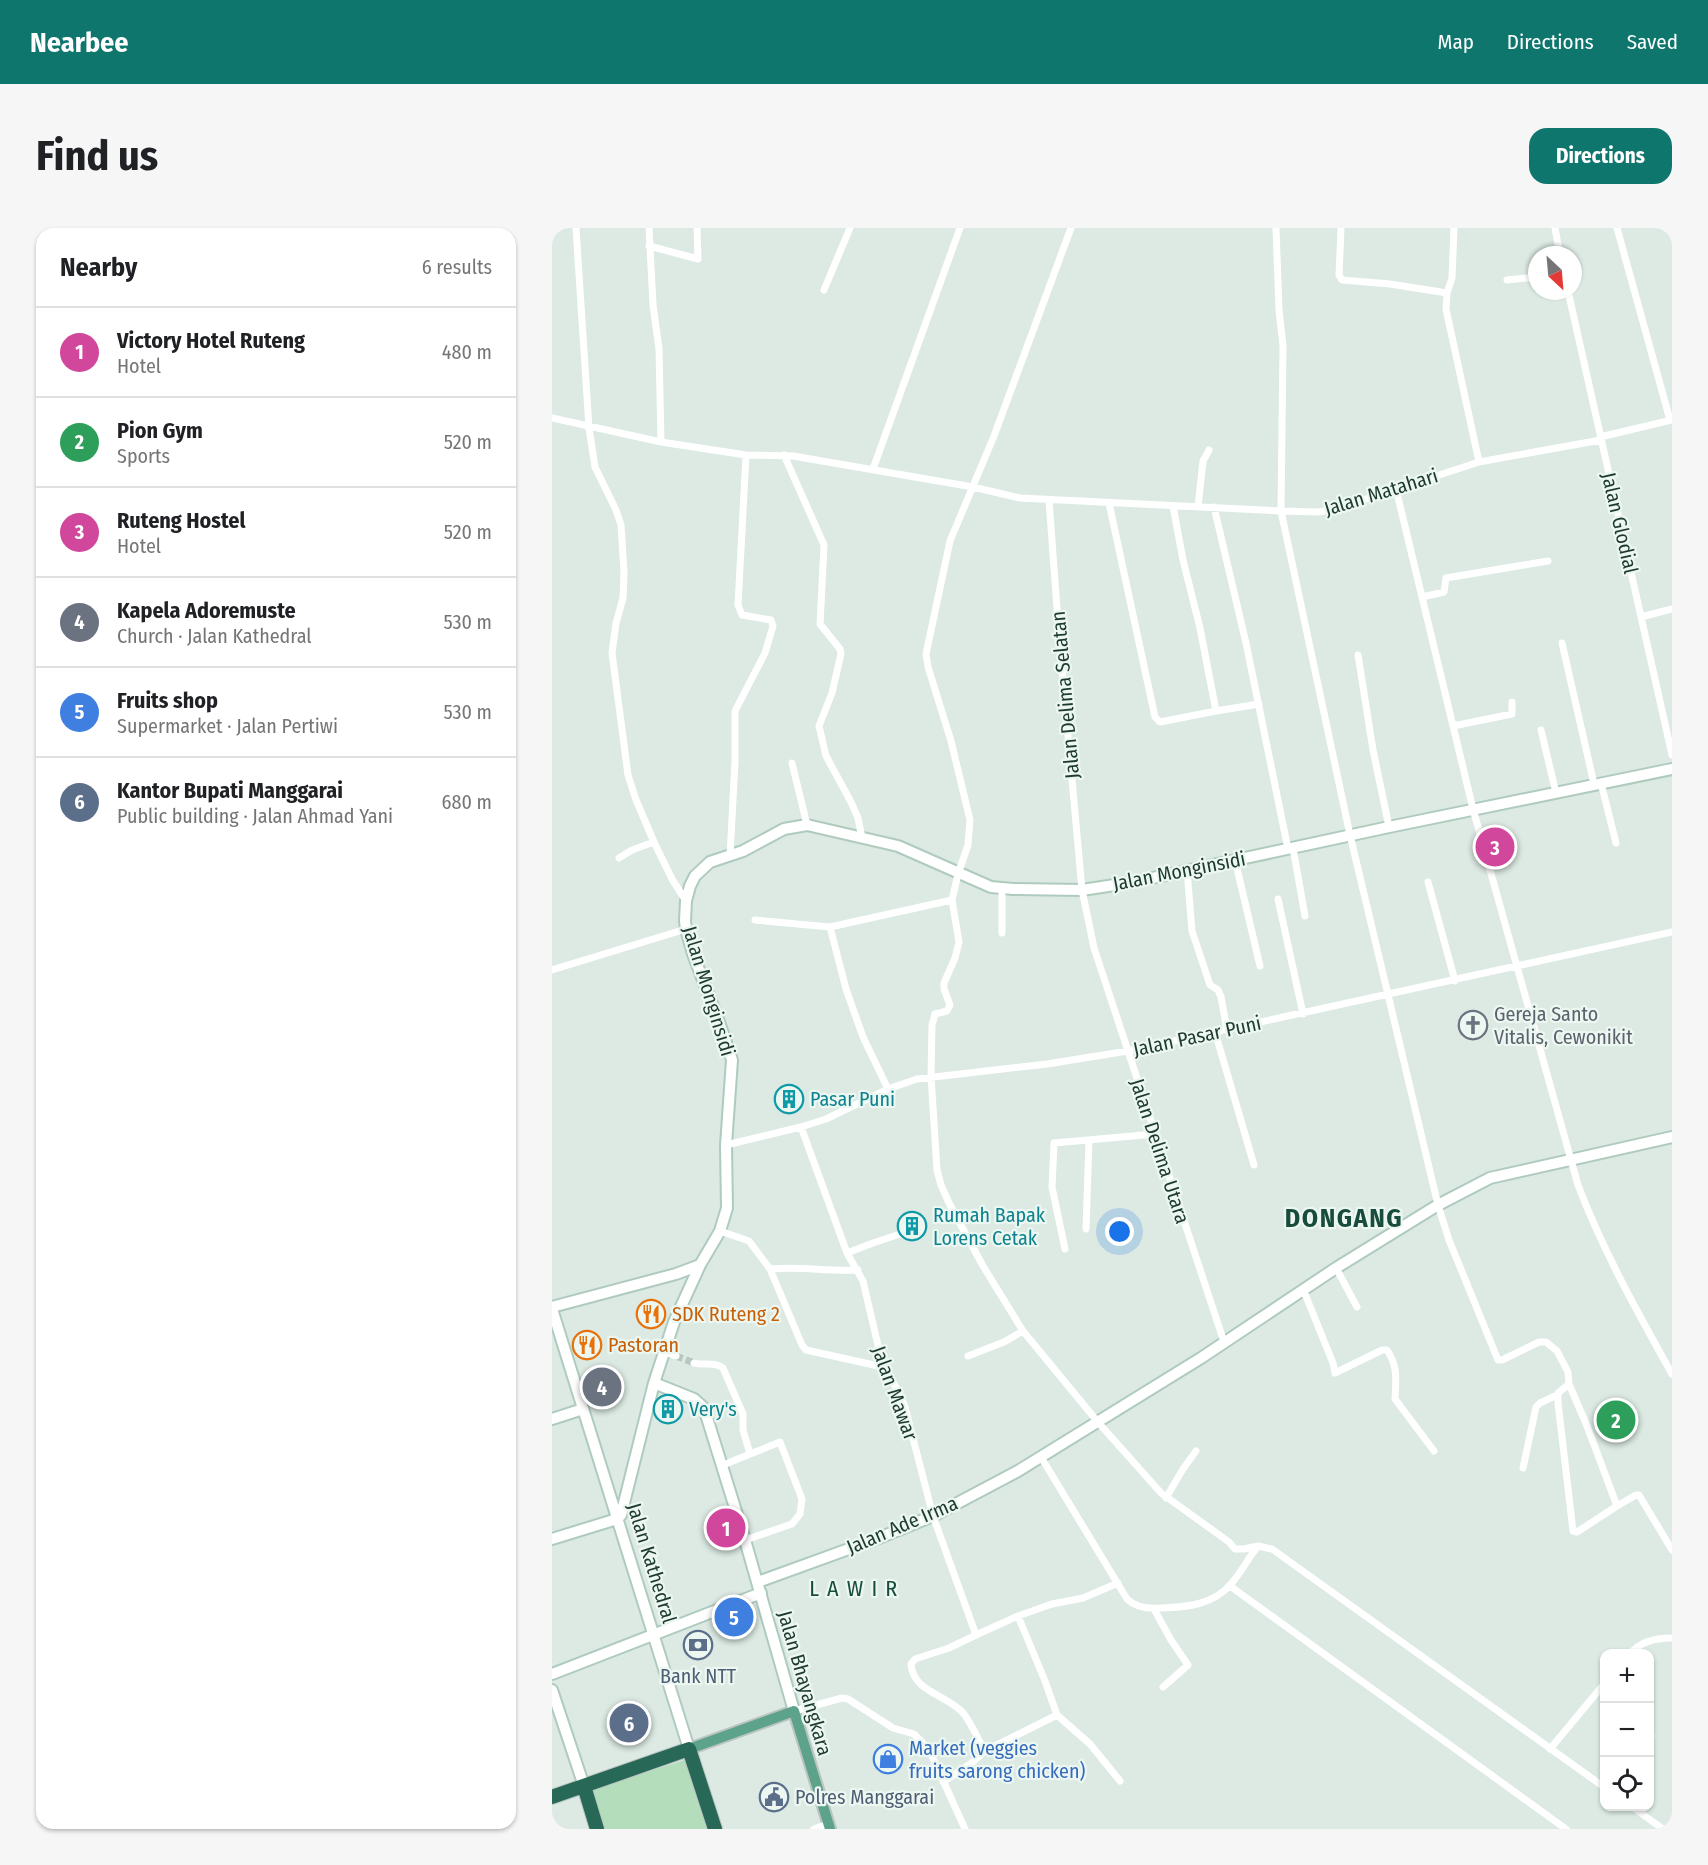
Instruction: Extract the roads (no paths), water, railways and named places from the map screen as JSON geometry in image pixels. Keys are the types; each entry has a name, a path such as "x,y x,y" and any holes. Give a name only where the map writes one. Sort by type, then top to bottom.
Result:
{"highway":[{"path":"552,1797 689,1749"},
{"name":"Jalan Kathedral","path":"689,1749 716,1829"},
{"path":"584,1786 597,1829"}],"main road":[{"path":"689,1749 794,1711"},
{"name":"Jalan Bhayangkara","path":"794,1711 829,1827"}],"street":[{"path":"576,228 589,428 596,467 621,525 623,598 616,623 612,653 628,775 654,842 674,884 686,901"},
{"path":"649,228 659,349 661,442"},
{"path":"649,246 698,260 697,228"},
{"path":"824,290 850,228"},
{"path":"873,469 960,228"},
{"path":"1071,228 994,436 950,541 926,654 951,741 970,820 968,845 952,900 959,942 944,983 950,1005 947,1011 937,1012 933,1016 931,1076 937,1170 941,1185 983,1266 1023,1331 1097,1421 1166,1498 1229,1542 1235,1549 1244,1550 1258,1546 1278,1552 1600,1784"},
{"path":"1276,228 1279,310 1283,346 1281,511 1350,835 1438,1205 1449,1240 1498,1359 1502,1360 1539,1341 1546,1342 1557,1351 1568,1372 1569,1384 1617,1506"},
{"path":"1341,228 1339,275 1342,280 1390,284 1447,293"},
{"path":"1454,228 1452,278 1447,293 1446,309 1479,462"},
{"path":"1555,228 1558,246"},
{"path":"1617,228 1671,420"},
{"path":"1508,280 1528,278"},
{"name":"Jalan Glodial","path":"1570,300 1672,755"},
{"name":"Jalan Matahari","path":"552,418 589,428 661,442 746,455 784,455 973,487 1020,498 1281,511 1327,511 1479,462 1601,438 1671,420"},
{"path":"1198,507 1203,461 1209,450"},
{"path":"730,856 735,711 765,653 773,626 771,620 742,615 738,605 746,455"},
{"path":"784,455 824,545 820,624 840,649 841,654 832,693 819,726 826,756 852,802 862,838"},
{"path":"1396,489 1473,809 1578,1185 1589,1215 1636,1309 1672,1374"},
{"name":"Jalan Delima Selatan","path":"1049,500 1082,890"},
{"path":"1109,503 1155,717 1160,722 1259,704"},
{"path":"1173,506 1216,711"},
{"path":"1214,507 1305,916"},
{"path":"1422,597 1444,592 1446,578 1548,561"},
{"path":"1641,617 1672,609"},
{"path":"1562,643 1598,784 1616,843"},
{"path":"1358,655 1374,758 1389,827"},
{"path":"1453,726 1512,714 1512,702"},
{"path":"1541,730 1556,793"},
{"path":"792,763 807,825"},
{"name":"Jalan Monginsidi","path":"617,1519 623,1509 654,1383 674,1322 700,1265 720,1231 727,1208 726,1145 732,1060 686,929 686,901 695,876 710,862 730,856 784,829 807,825 898,846 983,885 1002,889 1082,890 1134,882 1672,769"},
{"path":"619,858 632,850 654,842"},
{"path":"1235,860 1260,966"},
{"path":"1187,870 1192,931 1210,985 1218,990 1221,997 1227,1030"},
{"path":"1428,882 1455,981"},
{"path":"1002,889 1002,933"},
{"name":"Jalan Delima Utara","path":"1082,890 1094,948 1224,1342"},
{"path":"1278,899 1303,1014"},
{"path":"755,920 830,927 952,900"},
{"path":"830,927 846,989 863,1037 888,1089"},
{"path":"552,970 686,929"},
{"name":"Jalan Pasar Puni","path":"726,1145 826,1119 888,1089 917,1079 1128,1051 1672,932"},
{"path":"1215,1032 1254,1165"},
{"name":"Jalan Mawar","path":"801,1127 848,1253 863,1281 883,1367 899,1392 905,1407 933,1516 976,1635"},
{"path":"1065,1249 1052,1188 1053,1144 1155,1134"},
{"name":"Jalan Ade Irma","path":"552,1674 654,1635 820,1559 933,1516 1041,1457 1224,1342 1303,1288 1438,1205 1497,1176 1672,1137"},
{"path":"1086,1230 1089,1140"},
{"path":"720,1231 752,1244 770,1269 802,1346 806,1350 883,1367"},
{"path":"848,1253 906,1232"},
{"path":"552,1308 676,1274 700,1265"},
{"path":"770,1269 793,1267 834,1271 858,1270"},
{"path":"1336,1268 1357,1307"},
{"path":"676,1274 688,1290"},
{"path":"1303,1288 1335,1373 1382,1350 1388,1350 1397,1381 1395,1399 1434,1451"},
{"name":"Jalan Kathedral","path":"552,1308 689,1749"},
{"path":"968,1356 1001,1343 1023,1331"},
{"path":"664,1352 676,1356"},
{"path":"694,1363 716,1364 723,1368 743,1414 743,1430 750,1454"},
{"name":"Jalan Bhayangkara","path":"654,1383 694,1399 702,1404 706,1413 794,1711"},
{"path":"1523,1468 1536,1407 1557,1395 1569,1384"},
{"path":"1557,1395 1573,1531 1577,1532 1638,1495 1672,1551"},
{"path":"552,1419 583,1409"},
{"path":"723,1465 780,1442 802,1501 800,1514 793,1523 745,1540"},
{"path":"1166,1498 1196,1451"},
{"path":"1041,1457 1130,1602 1141,1607 1154,1609 1190,1607 1203,1603 1230,1586 1258,1546"},
{"path":"552,1539 617,1519"},
{"path":"985,1751 964,1714 956,1706 925,1689 913,1676 910,1666 915,1659 949,1648 1052,1604 1083,1598 1118,1583"},
{"path":"1230,1586 1566,1829"},
{"path":"1154,1609 1187,1663 1163,1687"},
{"path":"1018,1617 1057,1715 1090,1744 1120,1781"},
{"path":"1634,1649 1640,1644 1672,1638"},
{"path":"552,1689 584,1786"},
{"path":"1550,1749 1600,1690"},
{"path":"794,1711 838,1698 848,1699 893,1728 914,1734 932,1756 965,1829"},
{"path":"943,1782 985,1751 1057,1715"},
{"path":"1638,1811 1663,1829"},
{"path":"814,1829 829,1827"}],"tunnel":[{"path":"676,1356 694,1363"}],"place":[{"name":"Ruteng Hostel","path":"1495,847"},
{"name":"Gereja Santo Vitalis, Cewonikit","path":"1473,1025"},
{"name":"Pasar Puni","path":"789,1099"},
{"name":"Rumah Bapak Lorens Cetak","path":"912,1226"},
{"name":"SDK Ruteng 2","path":"651,1314"},
{"name":"Pastoran","path":"587,1345"},
{"name":"Kapela Adoremuste","path":"602,1387"},
{"name":"Very's","path":"668,1409"},
{"name":"Pion Gym","path":"1616,1420"},
{"name":"Victory Hotel Ruteng","path":"726,1528"},
{"name":"Fruits shop","path":"734,1617"},
{"name":"Bank NTT","path":"698,1645"},
{"name":"Kantor Bupati Manggarai","path":"629,1723"},
{"name":"Market (veggies fruits sarong chicken)","path":"888,1759"},
{"name":"Polres Manggarai","path":"774,1797"}],"district":[{"name":"DONGANG","path":"1344,1218"},
{"name":"L A W I R","path":"854,1588"}]}
